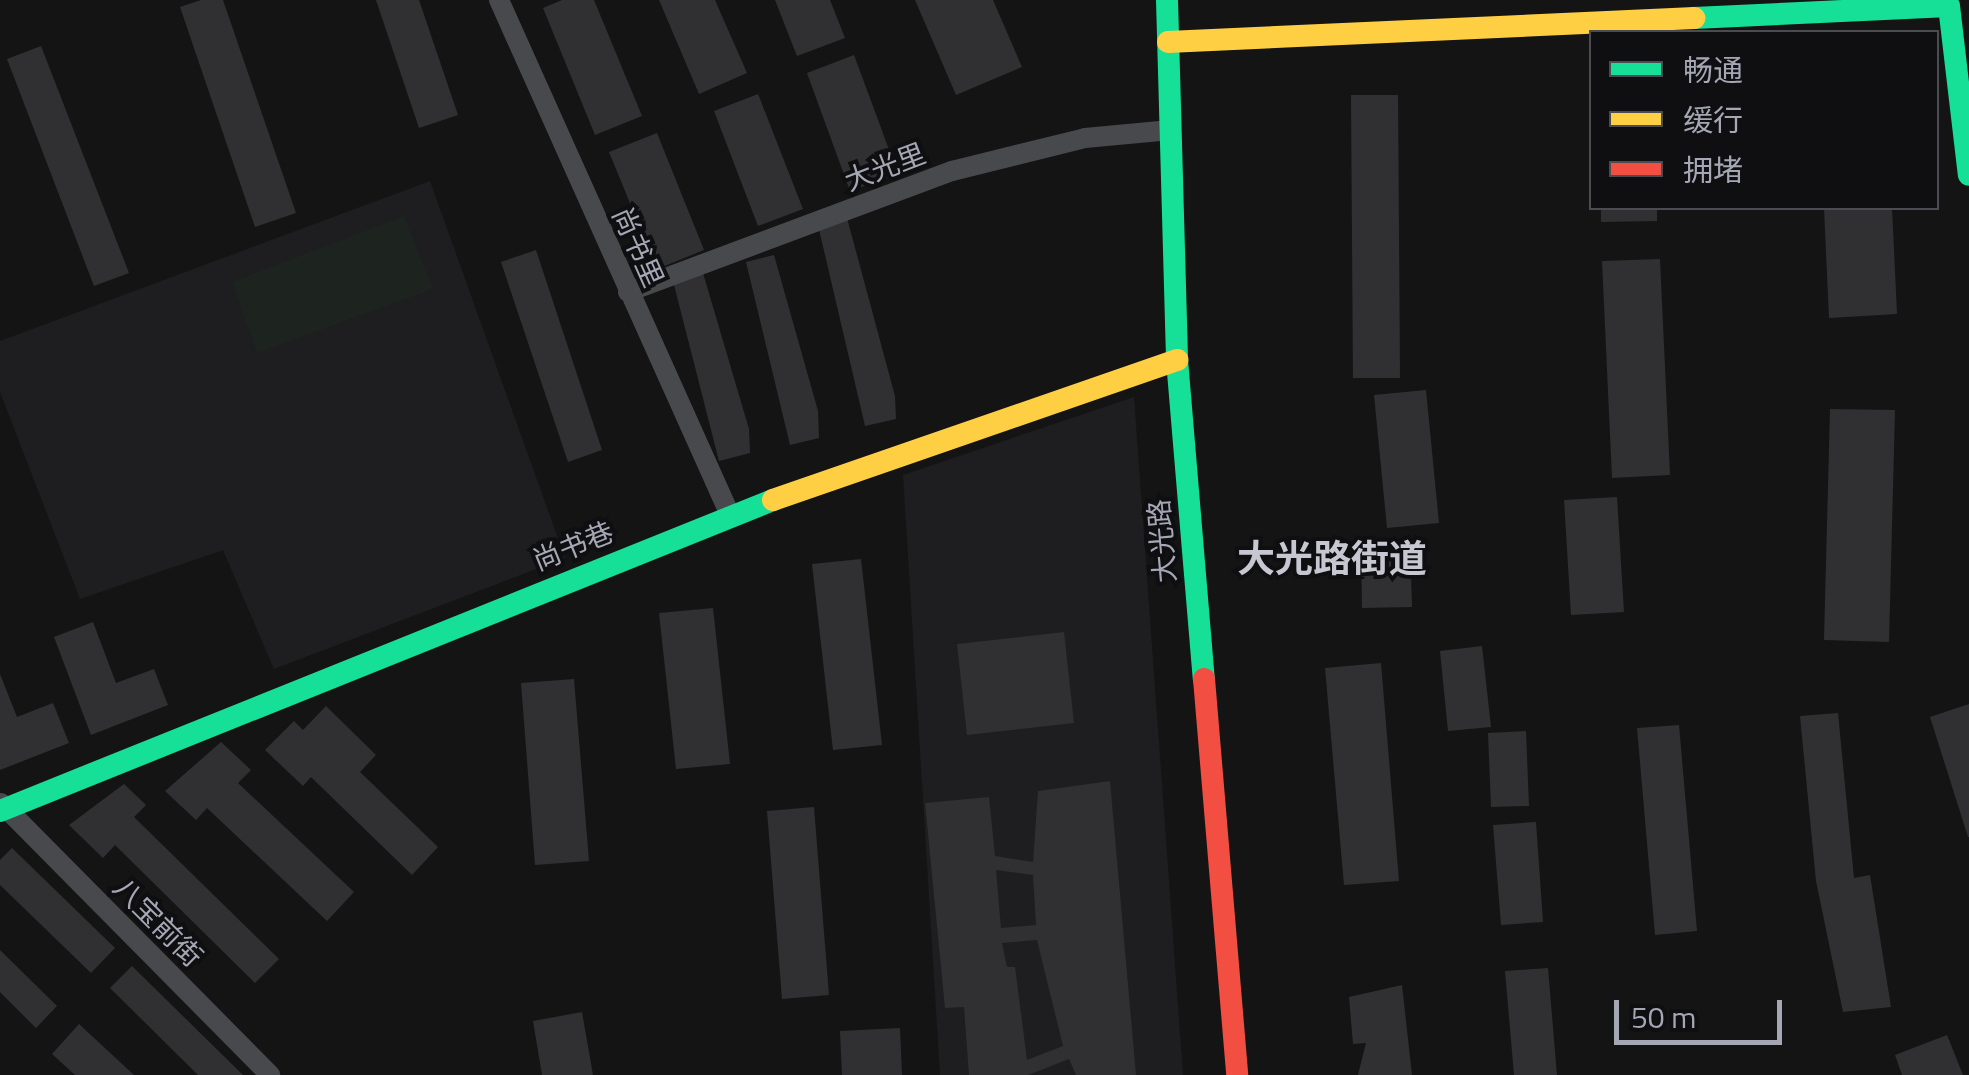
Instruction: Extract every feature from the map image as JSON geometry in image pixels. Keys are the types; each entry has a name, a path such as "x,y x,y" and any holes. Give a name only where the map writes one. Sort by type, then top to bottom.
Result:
{"street":[{"name":"尚书里","path":"499,0 730,515"},
{"name":"大光路","path":"1167,0 1177,360 1237,1075"},
{"path":"1168,42 1949,6 1969,175"},
{"name":"大光里","path":"628,292 952,171 1084,138 1171,130"},
{"name":"尚书巷","path":"2,807 730,515 1177,360"},
{"name":"八宝前街","path":"2,807 270,1075"}],"shaded area":[{"path":"430,181 565,558 274,669 223,550 80,599 0,392 0,341"},
{"path":"404,216 433,289 257,353 232,282"},
{"path":"1134,397 1183,1075 940,1075 903,475"}],"building":[{"path":"201,0 223,0 296,213 255,227 180,7"},
{"path":"376,0 419,0 458,115 419,128"},
{"path":"562,0 594,0 642,116 595,135 543,8"},
{"path":"659,0 715,0 747,73 699,94"},
{"path":"775,0 830,0 845,38 797,56"},
{"path":"915,0 993,0 1022,67 956,95"},
{"path":"41,46 129,273 94,286 7,59"},
{"path":"854,55 898,174 850,191 807,73"},
{"path":"758,94 803,209 758,226 714,111"},
{"path":"1351,95 1398,95 1400,378 1353,378"},
{"path":"657,133 704,250 657,269 609,152"},
{"path":"1601,210 1657,210 1657,221 1601,222"},
{"path":"1824,210 1892,210 1897,314 1829,318"},
{"path":"847,218 895,396 896,419 865,426 818,225"},
{"path":"536,250 602,450 568,462 501,262"},
{"path":"774,255 818,411 819,438 790,445 746,262"},
{"path":"1660,259 1670,475 1612,478 1602,261"},
{"path":"703,273 749,429 750,453 719,461 673,281"},
{"path":"1426,390 1439,523 1387,528 1374,395"},
{"path":"1830,409 1895,410 1889,642 1824,640"},
{"path":"1617,497 1624,612 1571,615 1564,500"},
{"path":"1410,540 1412,607 1362,608 1361,541"},
{"path":"861,559 882,745 833,750 812,564"},
{"path":"713,608 730,764 676,769 659,613"},
{"path":"93,622 116,683 154,669 168,705 91,735 54,637"},
{"path":"1064,632 1074,723 967,735 957,644"},
{"path":"1482,646 1491,727 1448,731 1440,651"},
{"path":"1381,663 1399,881 1344,885 1325,668"},
{"path":"0,674 17,717 53,703 69,743 0,770"},
{"path":"574,679 589,861 535,865 521,683"},
{"path":"1969,704 1969,837 1968,837 1930,717"},
{"path":"326,706 376,755 360,772 438,847 412,875 311,777 303,786 265,750 294,721 303,730"},
{"path":"1838,713 1854,878 1870,875 1891,1007 1843,1012 1816,881 1800,716"},
{"path":"1679,725 1697,931 1655,935 1637,728"},
{"path":"1526,731 1529,806 1491,807 1488,733"},
{"path":"221,742 251,770 238,783 354,892 327,921 207,808 196,820 165,791"},
{"path":"1110,781 1136,1075 1076,1075 1069,1059 1028,1075 969,1075 964,1007 945,1008 925,803 989,797 995,856 1033,862 1038,791","holes":["996,870 1033,875 1036,925 1001,928","1037,940 1063,1046 1027,1060 1015,967 1007,967 1002,943"]},
{"path":"124,784 146,805 134,817 279,959 255,983 115,845 103,858 69,825"},
{"path":"814,807 829,995 782,999 767,811"},
{"path":"1536,822 1543,922 1501,925 1493,825"},
{"path":"12,848 115,948 91,973 0,885 0,860"},
{"path":"0,950 57,1006 36,1028 0,992"},
{"path":"132,966 243,1075 198,1075 110,988"},
{"path":"1548,968 1557,1075 1514,1075 1505,971"},
{"path":"1402,985 1412,1075 1358,1075 1366,1043 1353,1044 1349,997"},
{"path":"582,1012 593,1075 542,1075 533,1021"},
{"path":"79,1024 134,1075 75,1075 52,1054"},
{"path":"900,1028 902,1075 842,1075 840,1031"},
{"path":"1947,1035 1963,1075 1902,1075 1895,1055"}],"traffic: fast":[{"path":"1167,0 1177,360 1204,679"},
{"path":"1694,18 1949,6 1969,175"},
{"path":"0,811 773,500"}],"traffic: slow":[{"path":"1168,42 1694,18"},
{"path":"773,500 1177,360"}],"traffic: jam":[{"path":"1204,679 1237,1075"}],"district":[{"name":"大光路街道","path":"1332,559"}]}
